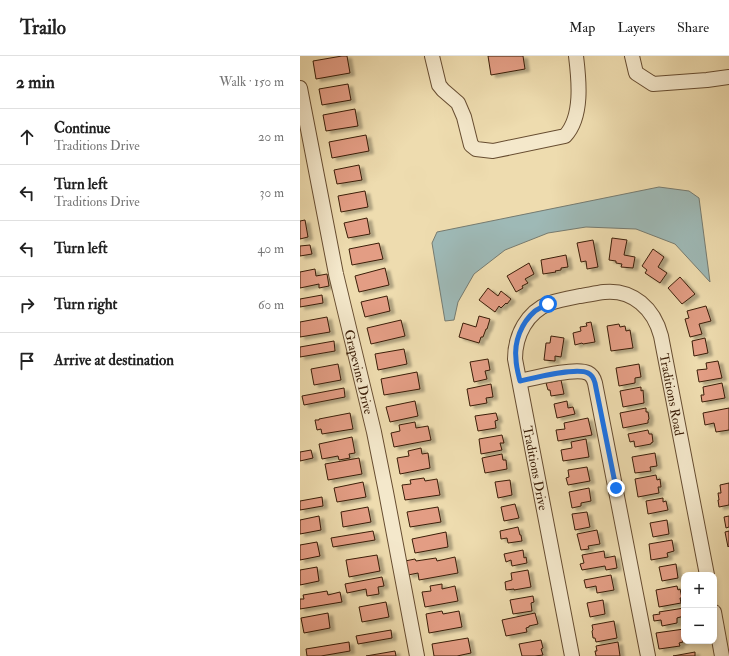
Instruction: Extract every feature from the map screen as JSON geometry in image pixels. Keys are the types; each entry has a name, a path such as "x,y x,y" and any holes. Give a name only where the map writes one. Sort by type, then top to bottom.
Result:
{"street":[{"path":"432,56 439,85 458,103 461,108 471,145 476,149 493,151 565,136 575,121 579,92 576,56"},
{"path":"632,56 636,73 653,84 729,77"},
{"name":"Grapevine Drive","path":"300,88 336,274 379,455 417,656"},
{"name":"Traditions Road","path":"559,300 603,292 620,293 631,296 645,306 655,319 661,336 706,572"},
{"name":"Traditions Drive","path":"559,300 534,312 526,321 520,331 515,353 572,656"},
{"path":"520,381 563,372 588,372 592,376 595,383 648,656"},
{"path":"717,628 722,656"}],"water":[{"path":"659,187 689,191 699,198 710,282 675,244 636,229 586,227 548,233 505,250 474,274 458,302 454,320 445,321 432,243 437,232"}],"building":[{"path":"347,56 350,73 316,79 313,61"},
{"path":"488,56 523,56 525,69 491,75"},
{"path":"348,84 351,100 322,105 319,89"},
{"path":"355,109 358,126 326,131 323,115"},
{"path":"366,135 369,151 332,158 329,142"},
{"path":"359,165 362,180 337,184 334,170"},
{"path":"365,191 368,207 341,212 338,196"},
{"path":"367,218 370,234 348,238 344,223"},
{"path":"305,220 308,237 300,239 300,221"},
{"path":"612,238 627,240 624,255 635,257 633,268 621,267 622,264 609,260"},
{"path":"593,240 598,267 587,269 586,261 581,262 577,243"},
{"path":"379,243 383,259 352,265 349,249"},
{"path":"310,245 312,254 300,256 300,246"},
{"path":"653,249 664,257 658,267 667,273 660,283 645,273 647,270 642,266"},
{"path":"566,255 568,267 561,268 561,270 555,271 556,272 543,274 541,260"},
{"path":"529,263 534,274 525,279 528,283 516,292 507,276"},
{"path":"385,268 389,285 359,292 355,276"},
{"path":"315,269 316,276 327,274 329,286 319,288 319,284 300,288 300,272"},
{"path":"680,277 695,294 682,304 668,288"},
{"path":"488,288 498,296 501,291 511,299 501,308 499,306 495,312 479,300"},
{"path":"322,295 323,303 300,307 300,299"},
{"path":"387,296 390,311 365,317 361,302"},
{"path":"706,306 711,321 699,324 702,334 690,337 685,319 689,318 687,311"},
{"path":"479,316 490,319 487,329 483,337 481,337 479,343 459,337 463,323 476,327"},
{"path":"327,317 330,332 300,337 300,322"},
{"path":"401,320 405,336 371,344 367,328"},
{"path":"591,322 595,342 575,345 573,333 581,331 580,327 587,326 586,323"},
{"path":"619,324 620,327 625,326 626,331 630,330 633,348 611,351 607,326"},
{"path":"551,336 564,338 561,357 555,356 555,361 544,360 546,343 550,343"},
{"path":"705,338 708,353 694,356 692,341"},
{"path":"334,341 335,351 300,357 300,347"},
{"path":"404,349 407,364 378,370 375,354"},
{"path":"488,359 490,370 485,371 487,379 474,382 470,362"},
{"path":"718,361 722,378 699,382 697,370 707,369 706,363"},
{"path":"338,364 341,380 314,385 311,369"},
{"path":"639,364 641,377 635,378 635,383 619,386 616,368"},
{"path":"417,372 420,389 384,395 381,379"},
{"path":"561,380 564,394 551,396 550,390 548,390 546,383"},
{"path":"722,383 725,398 702,402 701,395 704,395 703,387"},
{"path":"491,384 493,397 486,398 487,403 470,406 467,389"},
{"path":"641,387 641,391 643,390 644,403 623,407 620,391"},
{"path":"344,388 345,397 304,405 302,396"},
{"path":"415,401 418,416 390,422 386,407"},
{"path":"567,401 568,408 573,407 575,414 557,418 554,404"},
{"path":"646,408 649,419 648,423 623,428 620,413"},
{"path":"729,408 729,430 716,432 714,423 705,425 703,413"},
{"path":"350,413 353,429 322,434 321,429 317,430 315,420"},
{"path":"496,413 498,420 495,421 496,428 478,431 475,416"},
{"path":"588,418 592,435 558,441 556,430 565,429 564,423"},
{"path":"415,422 416,428 428,426 431,440 394,447 391,433 400,431 399,425"},
{"path":"648,430 649,434 652,434 653,442 651,444 635,447 634,441 630,442 628,434"},
{"path":"502,435 504,443 500,443 502,450 481,454 479,439"},
{"path":"352,437 355,453 349,454 350,458 339,460 338,456 322,459 319,444"},
{"path":"586,439 589,457 563,461 561,450 572,448 571,442"},
{"path":"421,448 422,454 428,453 430,468 400,474 397,458 409,456 408,451"},
{"path":"311,450 313,458 300,461 300,452"},
{"path":"655,453 657,466 650,467 651,471 635,473 632,457"},
{"path":"502,454 503,460 506,460 507,469 485,473 482,458"},
{"path":"359,458 362,474 328,480 325,464"},
{"path":"587,467 590,481 568,485 566,478 569,477 568,470"},
{"path":"656,475 657,480 660,479 661,487 658,487 659,493 638,497 635,479"},
{"path":"424,478 425,481 437,479 440,495 405,500 402,485 411,484 410,480"},
{"path":"510,480 512,495 498,498 495,482"},
{"path":"363,482 366,497 337,502 334,488"},
{"path":"729,483 729,505 719,507 718,493 721,493 720,485"},
{"path":"589,488 591,501 581,503 581,506 572,508 569,492"},
{"path":"322,497 323,506 300,510 300,501"},
{"path":"663,498 663,502 666,501 668,510 648,514 646,501"},
{"path":"515,504 519,518 504,521 501,507"},
{"path":"368,507 371,522 343,527 341,512"},
{"path":"438,507 441,522 410,527 407,512"},
{"path":"587,512 590,527 575,530 572,514"},
{"path":"319,516 321,530 300,534 300,520"},
{"path":"729,516 729,527 726,528 724,517"},
{"path":"667,520 669,534 653,537 650,523"},
{"path":"518,527 522,541 508,543 507,538 501,539 500,531"},
{"path":"597,530 600,544 588,546 589,549 581,550 577,534"},
{"path":"373,531 375,540 333,547 331,538"},
{"path":"729,531 729,546 728,547 725,532"},
{"path":"446,532 448,547 415,553 412,539"},
{"path":"672,540 674,551 667,553 668,557 651,560 649,544"},
{"path":"317,542 320,556 300,560 300,545"},
{"path":"523,550 524,558 526,557 527,563 512,566 511,560 506,562 504,554"},
{"path":"604,551 605,558 615,556 617,568 606,570 605,566 582,570 580,564 584,563 582,555"},
{"path":"377,555 380,571 349,577 346,560"},
{"path":"455,557 458,573 419,580 418,573 408,575 405,561 436,558 437,561"},
{"path":"676,564 678,578 662,581 659,567"},
{"path":"317,567 319,581 300,585 300,570"},
{"path":"528,570 531,587 506,590 505,582 512,580 511,573"},
{"path":"611,575 614,590 597,593 596,586 586,588 584,580"},
{"path":"382,577 384,586 378,587 379,594 367,596 366,589 347,593 345,584"},
{"path":"442,584 442,589 455,586 458,601 425,607 422,592 431,591 430,586"},
{"path":"677,586 678,590 680,589 681,603 659,607 656,590"},
{"path":"327,591 328,595 340,592 342,602 300,609 300,599 304,599 303,595"},
{"path":"533,596 534,602 531,603 532,611 513,614 510,600"},
{"path":"603,600 605,614 590,617 587,603"},
{"path":"386,602 389,617 362,622 359,607"},
{"path":"681,608 681,617 677,618 677,623 662,626 661,620 654,621 653,615 660,614 659,612"},
{"path":"442,611 443,614 459,611 462,627 429,633 426,614"},
{"path":"328,613 330,628 304,633 301,618"},
{"path":"535,613 538,624 526,628 527,632 506,636 502,620"},
{"path":"614,621 617,638 596,642 595,638 593,638 592,625"},
{"path":"681,629 680,646 659,649 656,633"},
{"path":"391,630 392,638 358,644 356,636"},
{"path":"468,638 471,653 457,656 434,656 432,644"},
{"path":"541,640 543,655 522,656 519,644"},
{"path":"349,642 350,651 321,656 307,656 306,649"},
{"path":"618,642 620,656 596,656 596,646"},
{"path":"395,651 396,656 366,656"},
{"path":"695,652 695,656 673,656"}],"route":[{"path":"548,304 534,312 520,331 515,353 520,381 563,372 588,372 592,376 595,383 616,488"}]}
